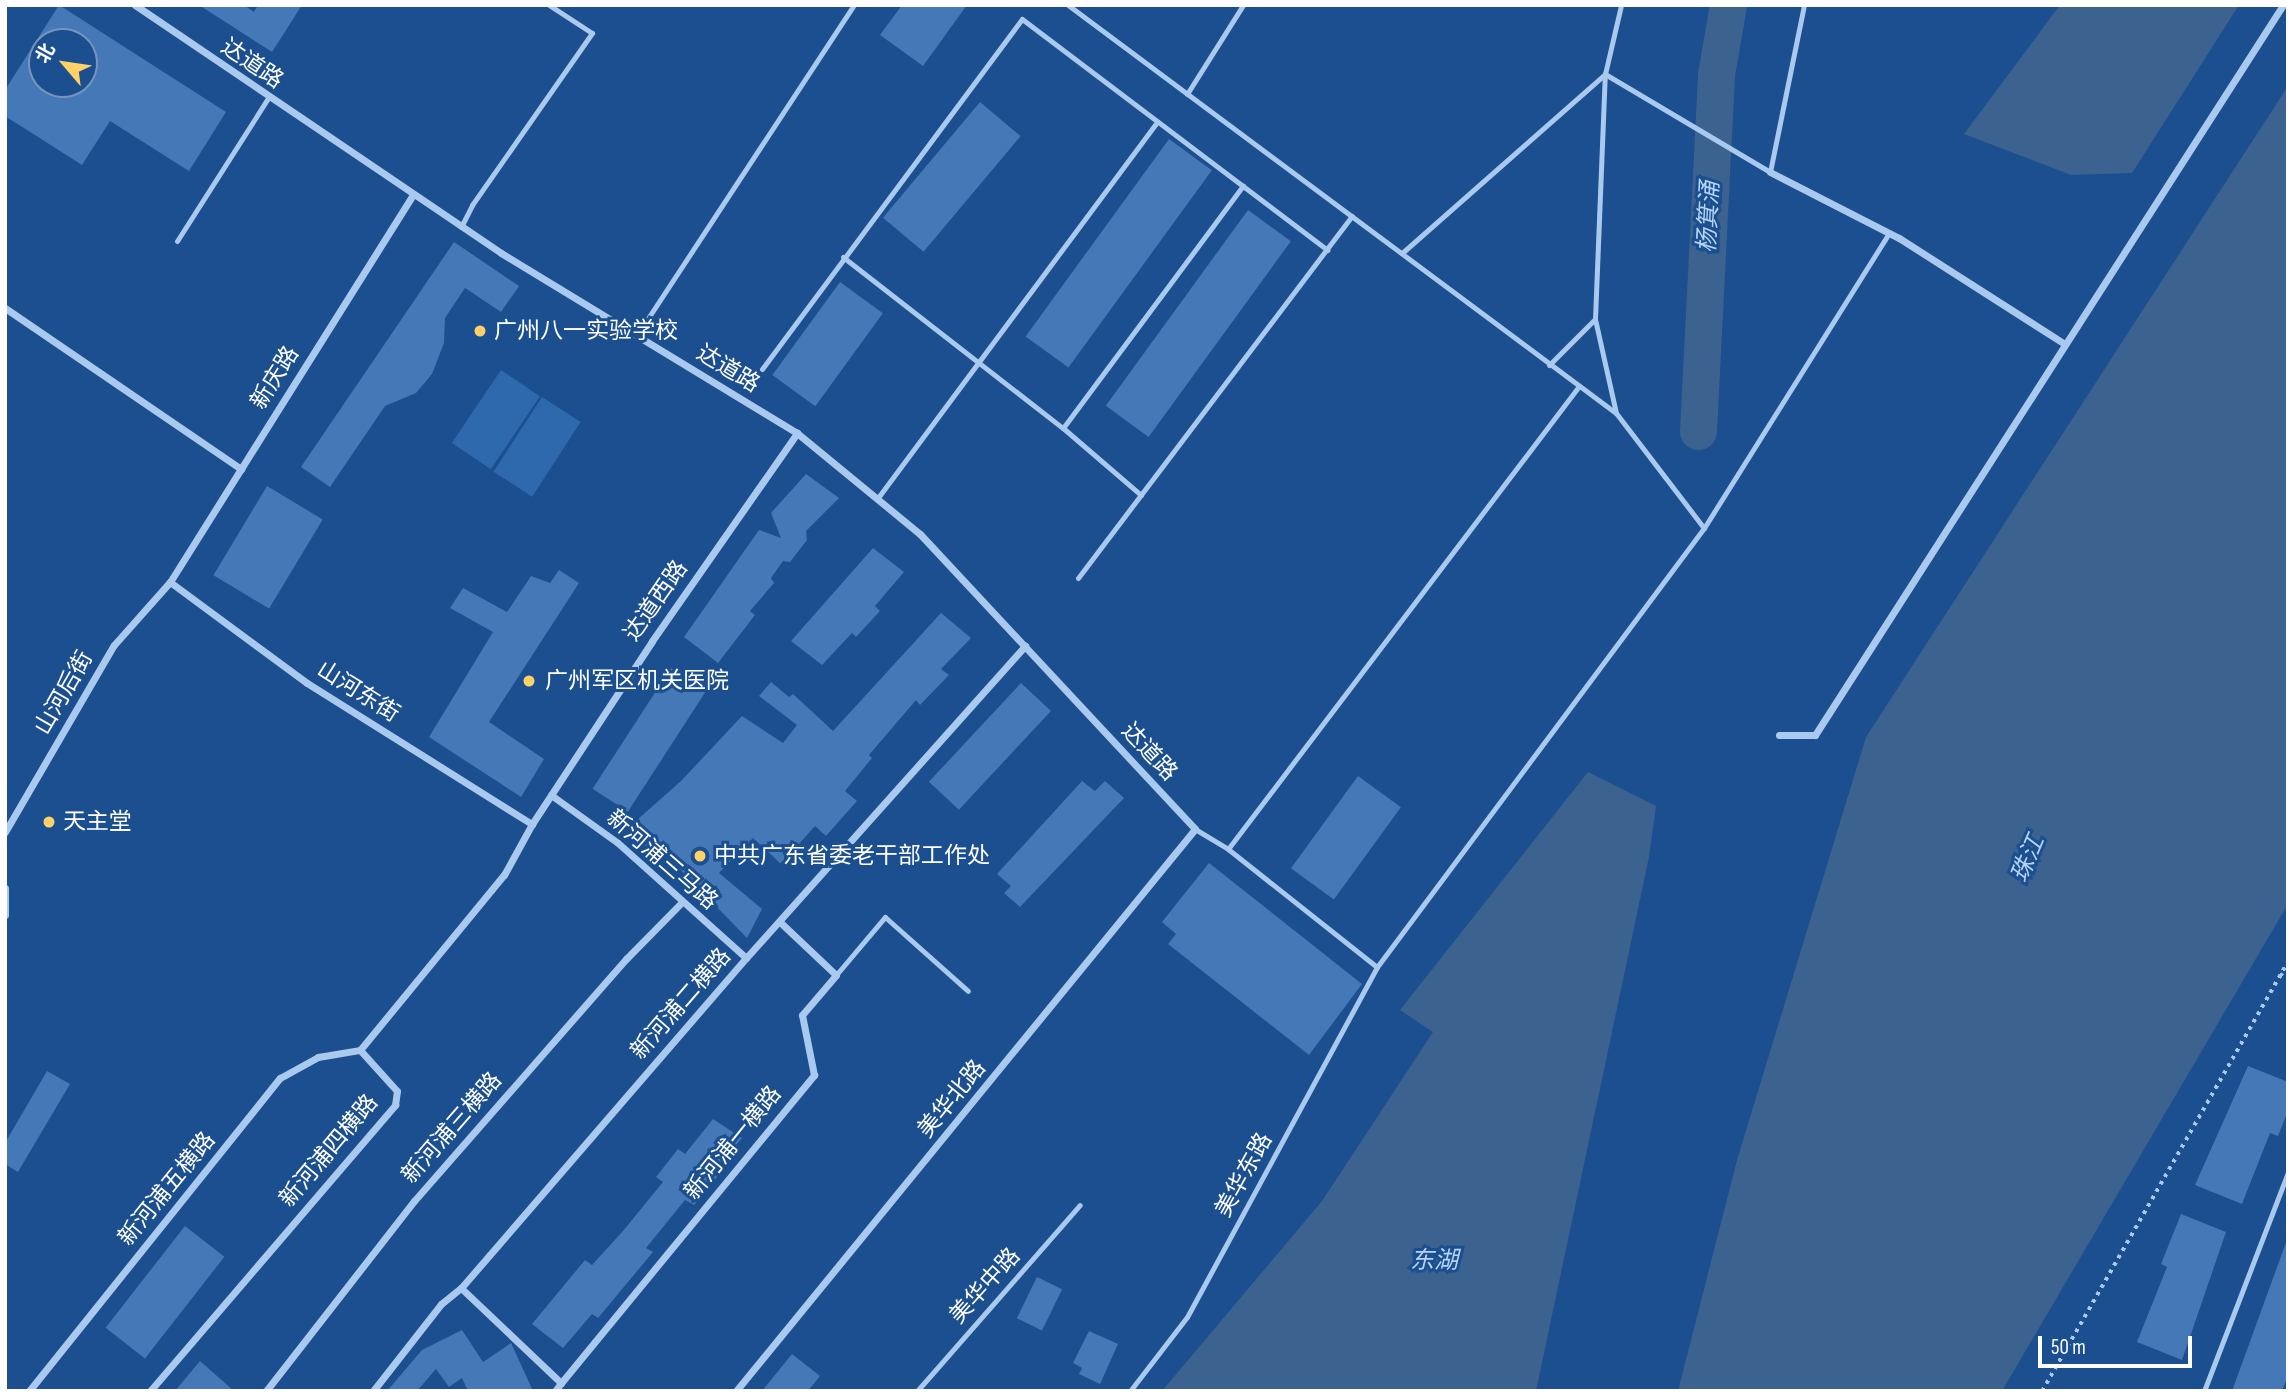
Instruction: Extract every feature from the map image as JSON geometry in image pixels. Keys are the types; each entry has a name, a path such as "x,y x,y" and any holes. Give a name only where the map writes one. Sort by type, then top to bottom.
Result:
{"street":[{"name":"达道路","path":"135,5 461,227 797,433 920,534 1195,829"},
{"path":"1779,735 1815,735 2283,5"},
{"path":"1770,172 1889,233 2065,344"},
{"name":"新庆路","path":"170,582 413,195"},
{"path":"5,308 241,469"},
{"name":"达道西路","path":"551,795 797,433"},
{"name":"山河东街","path":"170,582 307,683 532,824"},
{"name":"山河后街","path":"5,832 114,645 170,582"},
{"name":"新河浦二横路","path":"373,1391 441,1304 461,1288 746,958 1024,646"},
{"path":"360,1050 504,875 551,795"},
{"name":"新河浦三马路","path":"551,795 618,843 681,903 746,958"},
{"name":"美华北路","path":"736,1391 1195,829"},
{"path":"5,888 5,915"},
{"name":"新河浦三横路","path":"266,1391 414,1202 626,959 681,903"},
{"path":"780,922 836,975"},
{"name":"新河浦一横路","path":"561,1383 814,1075 802,1015 836,975"},
{"name":"新河浦五横路","path":"29,1391 280,1078 318,1057 360,1050"},
{"name":"新河浦四横路","path":"150,1391 395,1105 397,1091 360,1050"},
{"path":"461,1288 561,1383 555,1391"}],"lane":[{"path":"461,227 592,33 549,5"},
{"path":"637,335 854,5"},
{"path":"1068,5 1616,413 1704,528"},
{"path":"1187,94 1243,5"},
{"path":"1616,413 1595,319 1605,74 1621,5"},
{"path":"1605,74 1770,172 1804,5"},
{"path":"762,369 1021,19 1327,250"},
{"path":"1402,253 1605,74"},
{"path":"177,241 268,98"},
{"path":"877,499 1157,122"},
{"path":"1063,428 1243,186"},
{"path":"1078,579 1352,216"},
{"name":"美华东路","path":"1130,1391 1186,1318 1377,967 1704,528 1889,233"},
{"path":"843,257 1063,428 1141,495"},
{"path":"1549,365 1595,319"},
{"path":"1228,849 1579,386"},
{"path":"1195,829 1228,849 1377,967"},
{"path":"836,975 885,917 968,991"},
{"path":"2204,1391 2288,1172"},
{"name":"美华中路","path":"917,1391 1080,1205"}],"path":[{"path":"2042,1391 2288,961"},
{"path":"2280,974 2288,979"}],"shaded area":[{"path":"501,370 540,396 491,469 452,443"},
{"path":"542,397 581,422 532,497 494,472"}],"water":[{"path":"2060,5 2239,5 2132,173 2071,175 1964,134"},
{"name":"珠江","path":"2288,86 2288,904 2002,1391 1678,1391 1737,1160 1866,737"},
{"name":"东湖","path":"1588,772 1656,806 1649,857 1536,1391 1162,1391 1322,1201 1433,1032 1400,1010"}],"building":[{"path":"59,5 95,28 44,28"},
{"path":"199,5 244,5 254,12 258,5 302,5 272,52"},
{"path":"902,5 967,5 923,66 880,35"},
{"path":"98,30 226,112 189,171 110,121 82,165 5,116 5,90 28,54 28,98 98,98"},
{"path":"980,102 1021,136 924,252 883,218"},
{"path":"1169,139 1212,170 1068,368 1026,336"},
{"path":"1248,210 1291,241 1149,437 1106,406"},
{"path":"454,242 519,286 501,312 465,288 445,318 444,343 432,374 416,393 385,406 330,487 301,467"},
{"path":"840,282 883,313 815,406 772,375"},
{"path":"806,474 839,498 806,531 807,540 790,562 783,561 771,578 774,583 750,611 755,615 718,663 684,637 759,530 781,538 771,513"},
{"path":"267,486 323,519 269,609 213,575"},
{"path":"873,548 904,572 875,606 880,611 856,637 852,633 822,665 791,641"},
{"path":"559,570 579,583 489,722 544,759 521,797 429,737 493,632 450,608 463,588 507,612 531,576 550,583"},
{"path":"941,613 971,638 941,669 949,675 920,705 916,700 869,755 872,758 845,791 857,801 826,836 815,826 781,864 753,838 719,873 762,909 747,938 657,846 651,851 628,828 681,781 742,716 783,743 797,725 759,696 771,682 789,697 793,694 833,731"},
{"path":"671,668 706,691 628,812 593,789"},
{"path":"1021,683 1051,711 959,810 929,782"},
{"path":"1358,776 1401,807 1334,899 1291,868"},
{"path":"1082,781 1095,791 1105,781 1124,798 1020,907 1004,893 1011,886 997,874"},
{"path":"1209,863 1362,984 1309,1055 1168,944 1176,934 1162,922"},
{"path":"2248,1066 2288,1082 2288,1111 2278,1136 2270,1133 2242,1204 2195,1185"},
{"path":"47,1071 70,1084 18,1172 5,1164 5,1143"},
{"path":"713,1119 742,1138 713,1172 717,1177 694,1205 685,1200 646,1248 653,1252 598,1318 592,1314 563,1348 532,1324 585,1260 592,1265 623,1231 663,1182 656,1177 678,1149 685,1154"},
{"path":"2181,1214 2226,1232 2182,1360 2137,1342 2167,1267 2161,1264"},
{"path":"185,1226 224,1257 145,1358 106,1328"},
{"path":"2288,1237 2288,1376 2282,1391 2232,1391"},
{"path":"1037,1277 1062,1289 1042,1331 1017,1318"},
{"path":"462,1330 483,1362 511,1343 533,1391 468,1391 462,1378 449,1387 436,1369 417,1391 387,1391 422,1350"},
{"path":"1089,1331 1118,1344 1100,1384 1079,1374 1082,1368 1073,1363"},
{"path":"792,1354 820,1376 808,1391 762,1391"},
{"path":"200,1361 234,1391 175,1391"}],"waterway":[{"name":"杨箕涌","path":"1698,431 1716,74 1728,5"}],"place":[{"name":"广州八一实验学校","path":"480,331"},
{"name":"广州军区机关医院","path":"529,681"},
{"name":"天主堂","path":"49,822"},
{"name":"中共广东省委老干部工作处","path":"700,856"}]}
